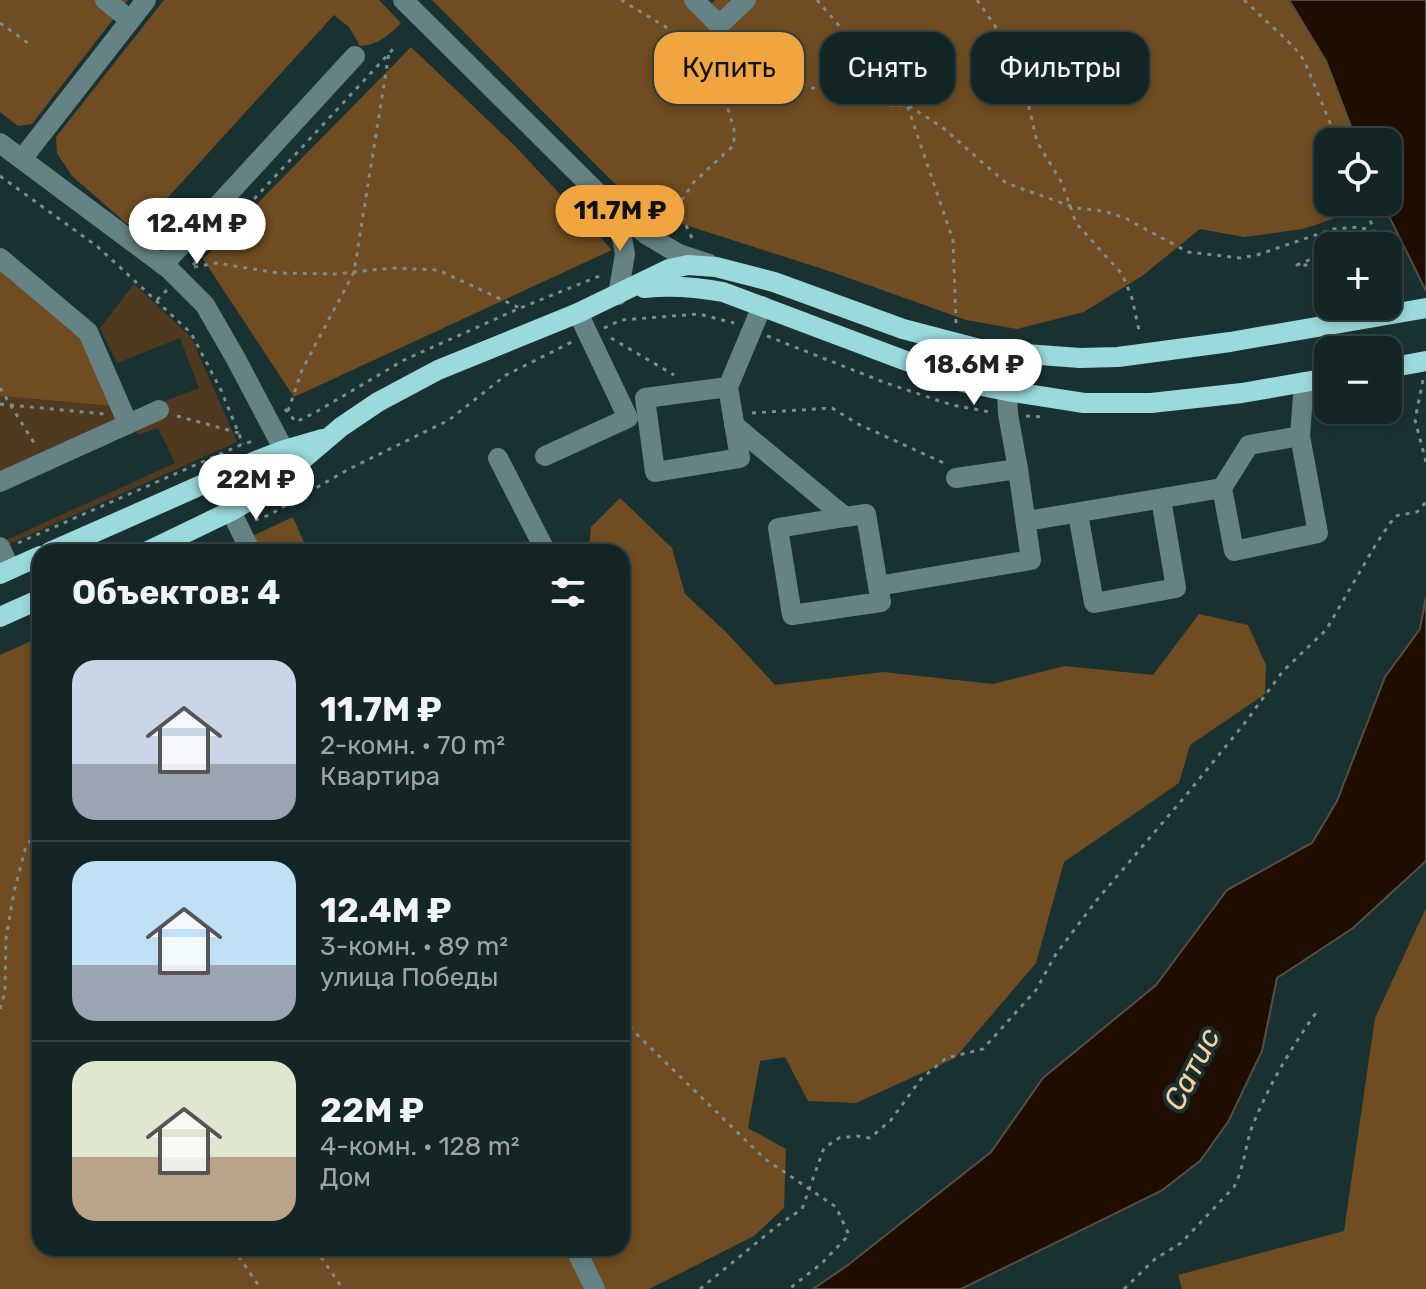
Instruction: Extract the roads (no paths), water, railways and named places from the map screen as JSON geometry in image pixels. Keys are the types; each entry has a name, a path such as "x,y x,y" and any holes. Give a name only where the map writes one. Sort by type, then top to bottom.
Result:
{"main road":[{"path":"174,544 252,499 289,459 378,402 438,370 578,313 669,269 688,265 716,267 774,282 903,329 987,351 1080,358 1118,357 1230,342 1426,308"},
{"path":"623,293 665,286 698,287 723,292 962,382 1084,403 1151,403 1242,393 1314,380"},
{"path":"1402,368 1425,368"},
{"path":"71,544 289,459"},
{"path":"3,560 32,557"},
{"path":"0,617 32,603"}],"street":[{"path":"105,0 130,20"},
{"path":"22,159 146,0"},
{"path":"403,0 610,205 647,235 679,254 716,267"},
{"path":"700,6 719,25 746,0"},
{"path":"163,265 355,56"},
{"path":"0,143 163,265 205,305 289,459"},
{"path":"610,205 622,224 669,269 698,287"},
{"path":"610,205 625,254 623,293"},
{"path":"0,258 88,332 126,420"},
{"path":"728,387 645,398 655,472 740,458 728,387 762,306"},
{"path":"545,456 628,418 578,313"},
{"path":"1300,436 1249,445 1222,488 1234,551 1318,533 1300,436 1304,382"},
{"path":"878,586 1031,560 1007,391"},
{"path":"0,482 126,420 159,410"},
{"path":"734,419 845,517"},
{"path":"498,458 542,544"},
{"path":"963,477 1018,469"},
{"path":"1027,521 1222,488"},
{"path":"1078,514 1094,603 1176,588 1161,499"},
{"path":"231,511 247,544"},
{"path":"866,514 881,602 792,615 778,528 845,517 866,514"},
{"path":"579,1256 595,1289"}],"water":[{"path":"1289,0 1426,0 1426,291 1402,242 1402,232 1397,232 1389,216 1402,216 1402,128 1352,128 1326,61"},
{"name":"Сатис","path":"1426,597 1426,861 1353,928 1277,978 1262,1051 1228,1122 1200,1161 1161,1191 961,1289 813,1289 991,1152 1043,1078 1156,985 1227,890 1312,843 1337,801 1385,677 1420,629"}]}
